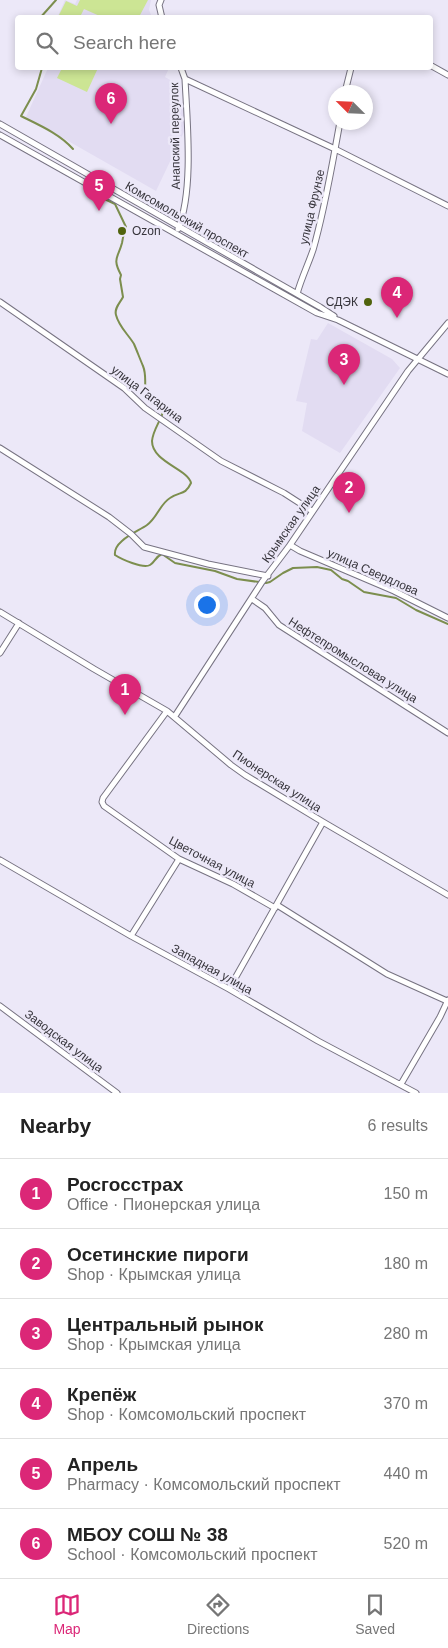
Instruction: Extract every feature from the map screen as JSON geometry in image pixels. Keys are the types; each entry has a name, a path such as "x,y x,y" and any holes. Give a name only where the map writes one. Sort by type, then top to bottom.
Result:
{"street":[{"path":"161,0 159,5 161,15"},
{"path":"433,67 448,75"},
{"name":"Анапский переулок","path":"176,234 186,198 188,160 185,79 181,70"},
{"path":"347,85 350,70"},
{"path":"185,79 335,149 448,206"},
{"name":"Комсомольский проспект","path":"0,124 297,294 338,320"},
{"name":"улица Фрунзе","path":"297,294 312,251 326,197 339,130"},
{"name":"Комсомольский проспект","path":"0,136 317,313 338,320 448,374"},
{"name":"улица Гагарина","path":"0,302 124,388 144,408 221,461 284,493 312,511"},
{"name":"Крымская улица","path":"175,716 252,599 418,358 448,324"},
{"path":"0,448 110,517 144,547 208,564 268,576"},
{"name":"улица Свердлова","path":"290,545 394,591 448,618"},
{"name":"Нефтепромысловая улица","path":"252,599 265,608 279,625 448,733"},
{"name":"Пионерская улица","path":"0,612 175,716 231,765 323,822 448,895"},
{"path":"0,653 19,623"},
{"name":"Цветочная улица","path":"167,711 106,794 102,802 104,806 179,859 276,906 387,974 448,1000"},
{"path":"230,989 323,822"},
{"path":"131,936 179,859"},
{"name":"Западная улица","path":"0,860 131,936 230,989 318,1041 416,1093"},
{"path":"400,1084 448,1000"},
{"name":"Заводская улица","path":"0,1006 116,1093"}],"shaded area":[{"path":"65,0 75,4 77,0 151,0 149,10 151,15 58,15"},
{"path":"47,70 168,70 165,77 177,84 184,115 184,132 156,191 26,117"},
{"path":"328,323 392,359 400,368 340,453 302,431 307,403 296,401 311,339 317,340"}],"green space":[{"path":"80,0 148,0 140,15 98,15 84,9 81,15 59,15 66,1 77,6"},
{"path":"61,70 97,70 87,92 57,78"}],"waterway":[{"path":"43,15 56,0"},
{"path":"41,70 36,89 21,116 56,134 73,149"},
{"path":"86,187 96,195 115,204 126,227 116,261 121,275 123,297 117,308 117,319 134,344 143,366 146,396 153,405 161,408 163,412 153,437 154,448 164,460 184,473 191,483 184,492 167,501 147,525 122,541 115,550 115,555 132,563 147,566 152,564 162,554 175,563 215,571 237,579 266,583 293,568 317,567 331,570 364,592 396,598 416,610 448,624"}],"place":[{"name":"МБОУ СОШ № 38","path":"111,124"},
{"name":"Апрель","path":"99,211"},
{"name":"Ozon","path":"122,231"},
{"name":"СДЭК","path":"368,302"},
{"name":"Крепёж","path":"397,318"},
{"name":"Центральный рынок","path":"344,385"},
{"name":"Осетинские пироги","path":"349,513"},
{"name":"Росгосстрах","path":"125,715"}]}
